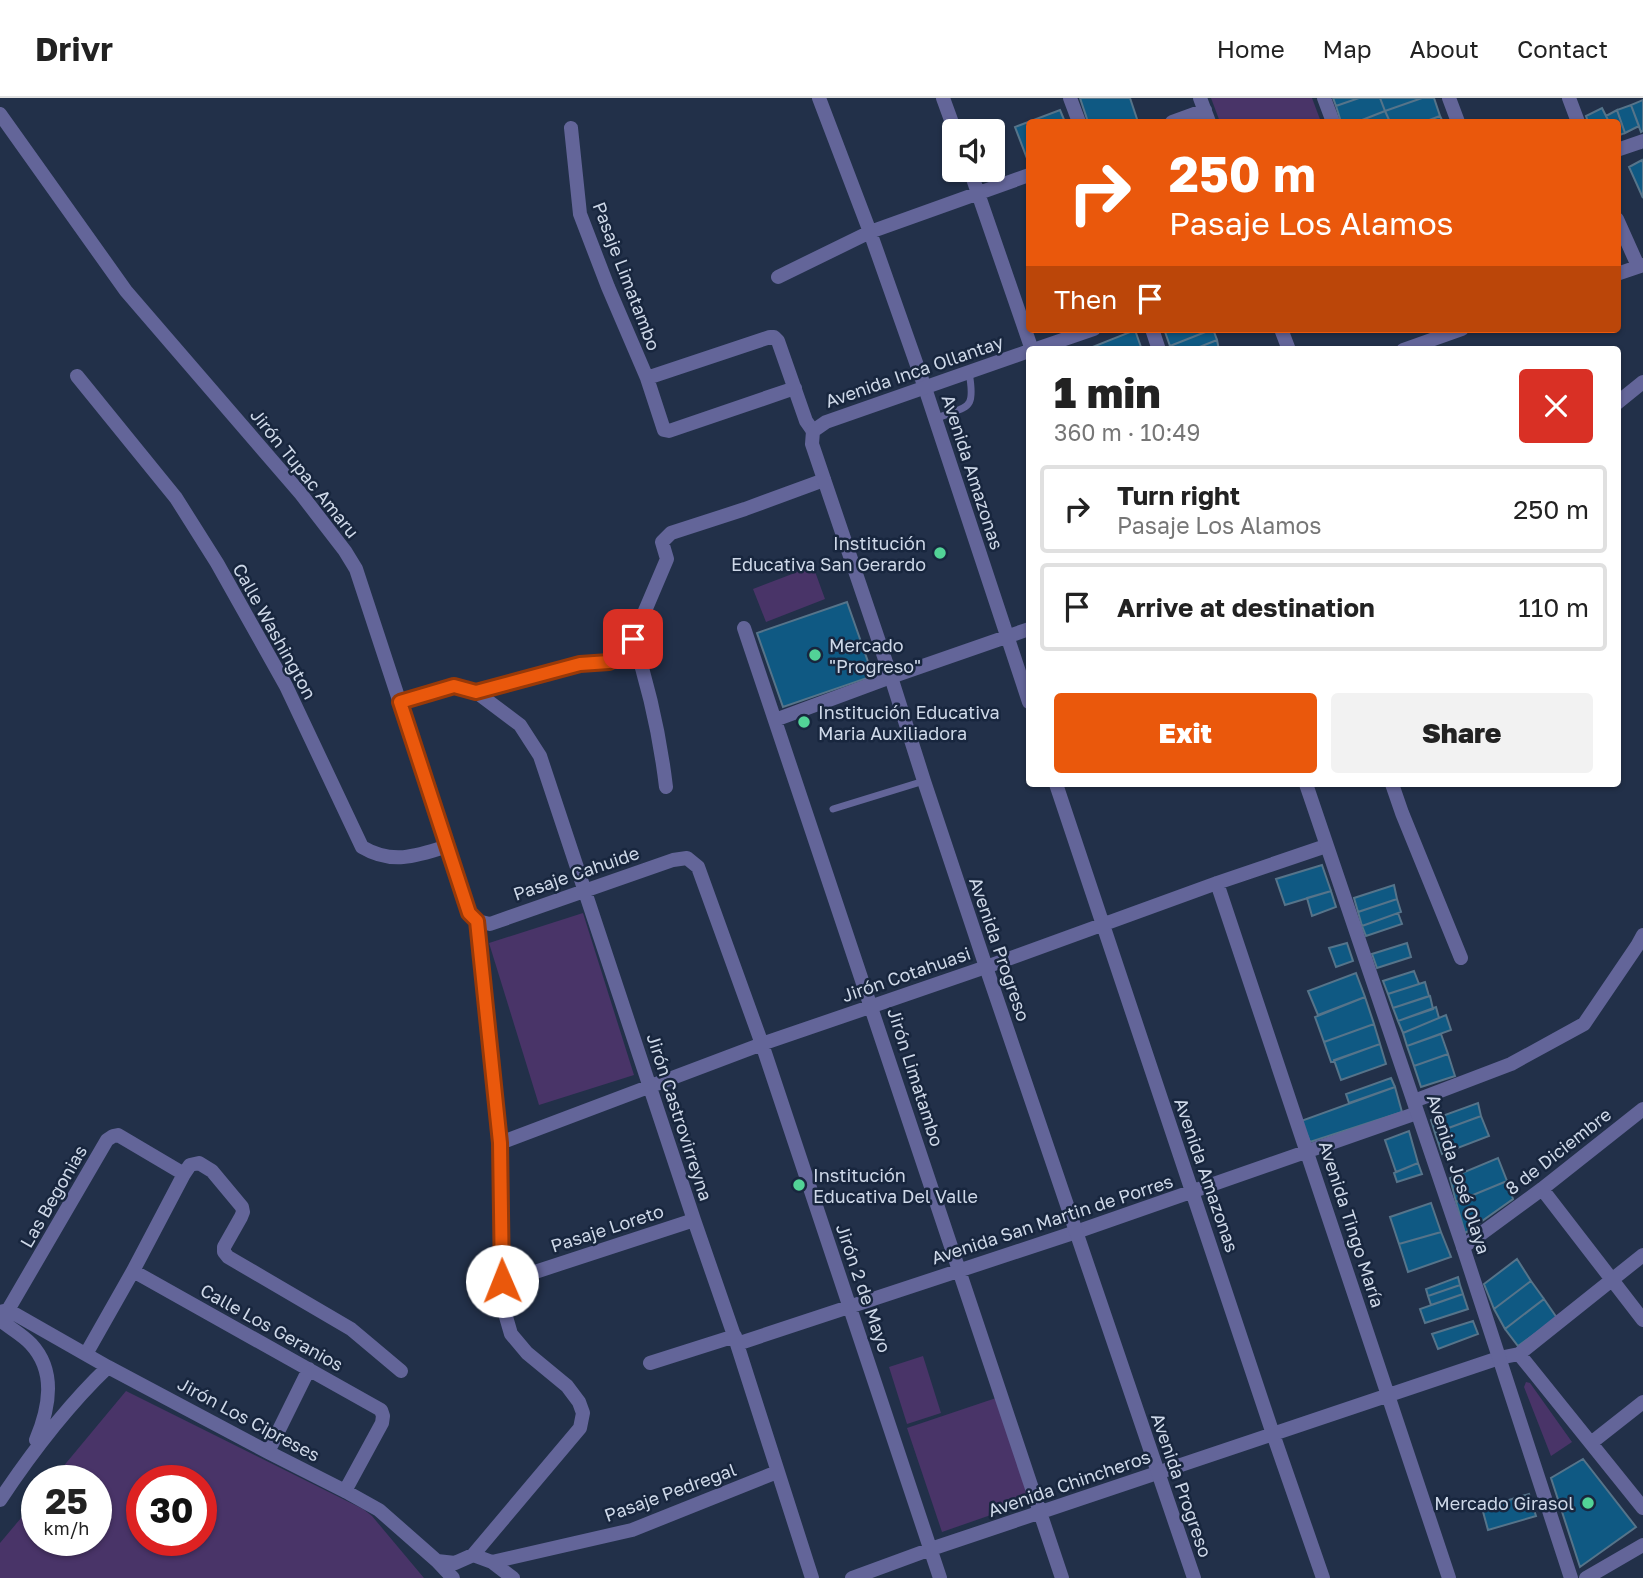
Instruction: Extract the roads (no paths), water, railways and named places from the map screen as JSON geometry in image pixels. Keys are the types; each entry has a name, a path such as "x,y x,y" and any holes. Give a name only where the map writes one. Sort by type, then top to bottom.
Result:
{"street":[{"name":"Avenida Amazonas","path":"819,98 925,388 1026,693"},
{"path":"943,98 951,119"},
{"path":"1070,98 1078,119"},
{"path":"1324,98 1332,119"},
{"path":"1449,98 1457,119"},
{"path":"1569,98 1577,119"},
{"path":"1180,119 1205,110"},
{"name":"Jirón Tupac Amaru","path":"0,114 126,291 301,494 356,569 469,913 477,921 500,1143 502,1303 511,1334 527,1353 567,1386 579,1402 583,1413 580,1428 473,1555"},
{"name":"Pasaje Limatambo","path":"571,128 580,214 647,378 664,430 669,431 795,388"},
{"path":"1621,149 1643,141"},
{"path":"778,277 870,232 1026,175"},
{"path":"974,182 1030,346"},
{"path":"1621,227 1640,265 1621,272"},
{"name":"Avenida Inca Ollantay","path":"1043,346 1082,333"},
{"path":"1414,346 1451,333"},
{"name":"Avenida Progreso","path":"647,378 770,337 778,341 806,421 813,431 812,444 1194,1578"},
{"name":"Avenida Inca Ollantay","path":"813,431 826,422 1026,352"},
{"name":"Calle Washington","path":"77,376 176,498 203,540 286,686 362,847 379,856 412,858 448,846"},
{"path":"1621,400 1643,382"},
{"path":"400,702 454,686 476,692 580,664 609,662 622,653 633,639 661,577 667,559 662,542 671,533 824,480"},
{"name":"Jirón Limatambo","path":"744,628 1062,1578"},
{"path":"775,720 1026,630"},
{"path":"633,639 643,669 660,745 666,787"},
{"name":"Jirón Castrovirreyna","path":"476,692 520,725 540,755 736,1340 812,1578"},
{"name":"Avenida Amazonas","path":"1057,787 1323,1578"},
{"name":"Avenida José Olaya","path":"1307,787 1408,1109 1463,1247 1571,1578"},
{"path":"1393,787 1461,958"},
{"name":"Jirón Cotahuasi","path":"500,1143 762,1044 1326,846"},
{"name":"Pasaje Cahuide","path":"477,921 490,924 673,860 687,858"},
{"name":"Jirón 2 de Mayo","path":"687,858 698,866 762,1044 940,1578"},
{"name":"Avenida Tingo María","path":"1217,883 1306,1141 1449,1578"},
{"name":"Avenida San Martin de Porres","path":"650,1363 850,1307 1076,1232 1193,1192 1306,1141 1322,1142 1408,1109 1511,1064 1584,1024 1643,934"},
{"name":"8 de Diciembre","path":"1463,1247 1643,1110"},
{"name":"Las Begonias","path":"3,1314 107,1140 118,1135 184,1174"},
{"path":"86,1354 184,1174 190,1165 199,1163 212,1171 242,1207 241,1217 224,1247 228,1257 351,1329 401,1371"},
{"path":"1542,1189 1643,1320"},
{"name":"Pasaje Loreto","path":"532,1273 694,1220"},
{"path":"1643,1255 1519,1354 1643,1508"},
{"name":"Calle Los Geranios","path":"133,1271 381,1410 382,1423 345,1491"},
{"path":"3,1314 32,1345 43,1363 49,1384 43,1423 29,1457"},
{"name":"Jirón Los Cipreses","path":"3,1314 86,1354 379,1510 453,1578"},
{"name":"Avenida Chincheros","path":"852,1578 1388,1395 1499,1358 1519,1354"},
{"path":"0,1500 29,1457 68,1408 108,1367"},
{"path":"268,1452 309,1369"},
{"path":"1591,1443 1643,1402"},
{"name":"Pasaje Pedregal","path":"492,1562 632,1530 777,1472"},
{"path":"1586,1578 1643,1545"},
{"path":"440,1578 437,1561 455,1563 473,1555 492,1562 513,1578"}],"lane":[{"path":"935,419 968,405 972,399 969,372"},
{"path":"833,809 924,781"}],"place":[{"name":"Institución Educativa San Gerardo","path":"940,553"},
{"name":"Mercado \"Progreso\"","path":"815,655"},
{"name":"Institución Educativa Maria Auxiliadora","path":"804,722"},
{"name":"Institución Educativa Del Valle","path":"799,1185"},
{"name":"Mercado Girasol","path":"1588,1503"}]}
